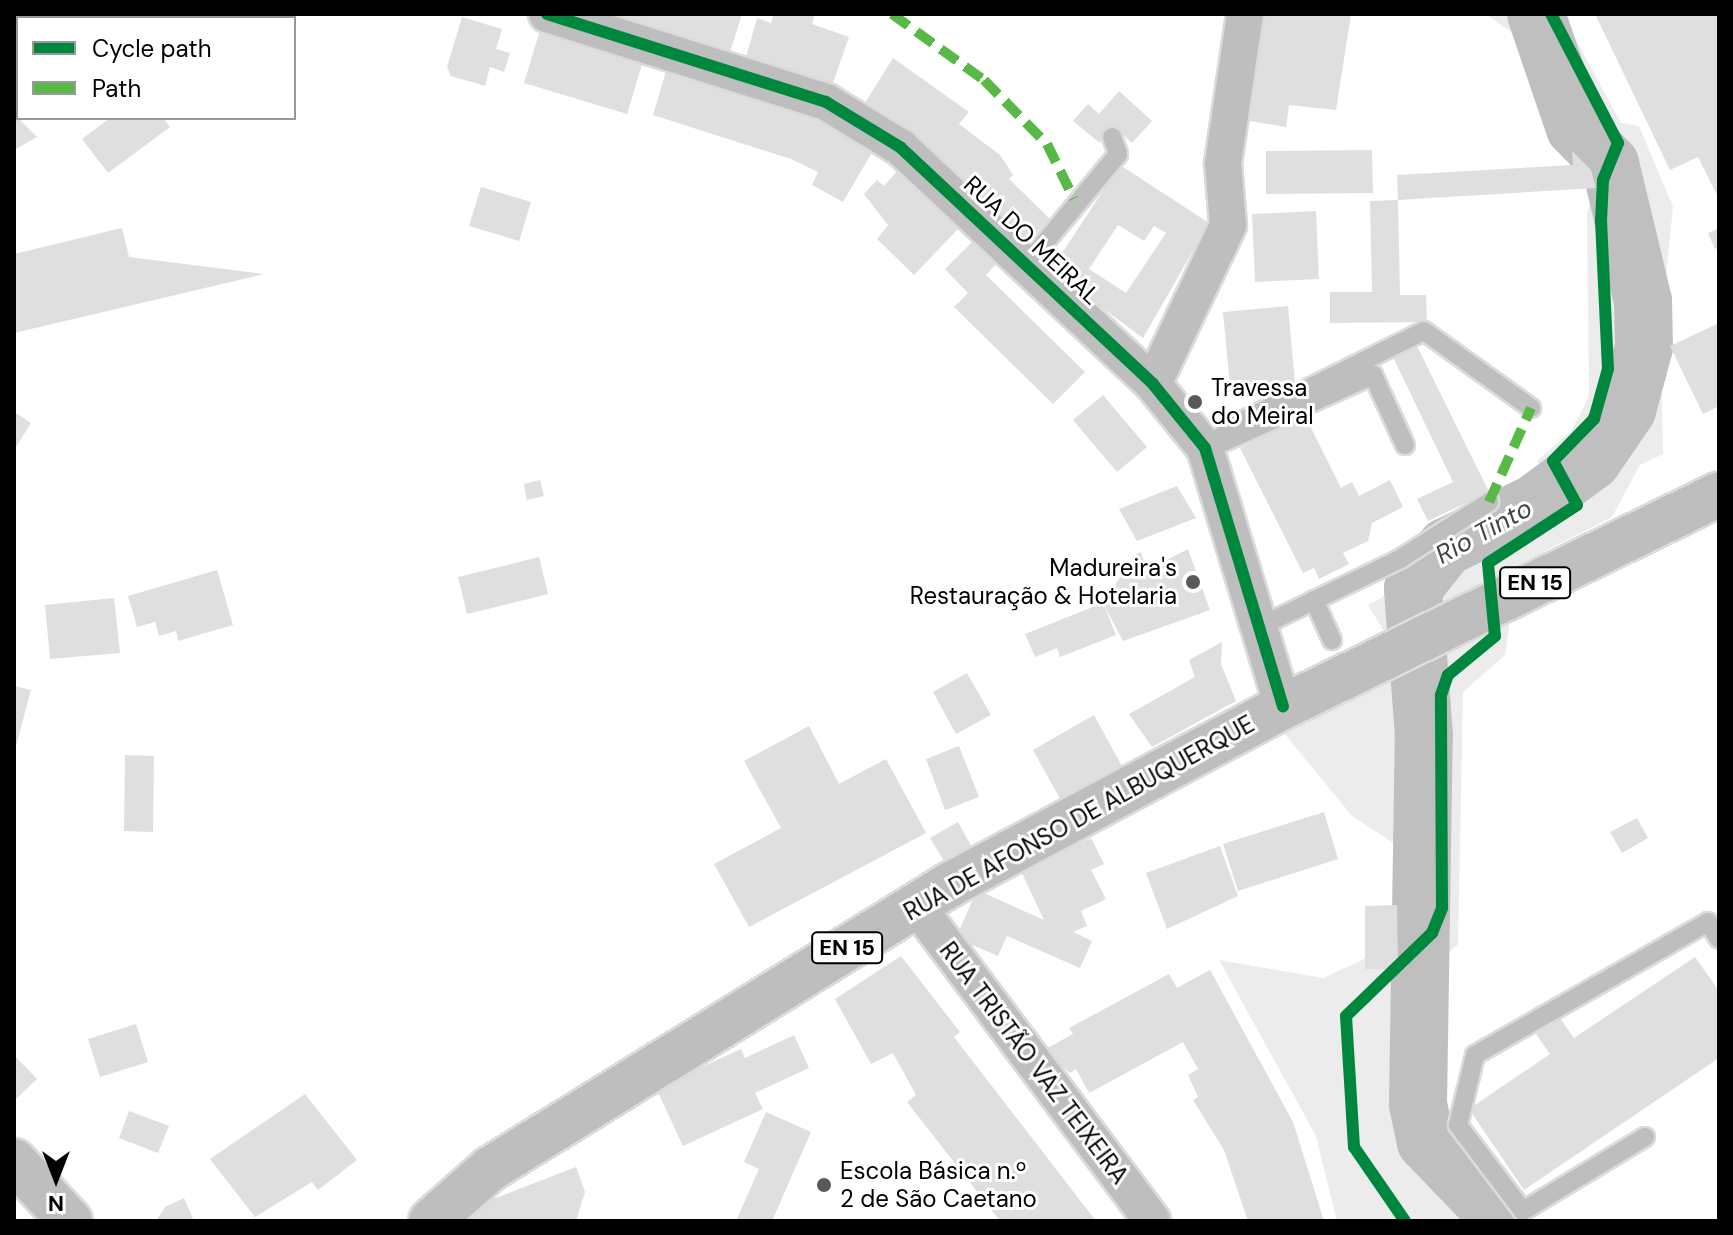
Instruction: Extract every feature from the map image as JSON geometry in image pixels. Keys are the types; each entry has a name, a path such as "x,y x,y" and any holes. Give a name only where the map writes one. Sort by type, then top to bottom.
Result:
{"main road":[{"name":"RUA DE AFONSO DE ALBUQUERQUE","path":"431,1221 490,1169 916,905 1283,707 1342,656 1719,494"},
{"path":"14,1161 70,1221"}],"street":[{"name":"RUA DO MEIRAL","path":"547,14 826,102 900,147 1153,384 1205,448 1283,707"},
{"path":"1153,384 1228,225 1223,163 1245,14"},
{"name":"RUA TRISTÃO VAZ TEIXEIRA","path":"916,905 1152,1221"}],"lane":[{"path":"1026,265 1118,154 1112,137"},
{"path":"1205,448 1242,421 1424,331 1531,408"},
{"path":"1205,448 1373,375 1405,445"},
{"path":"1259,627 1400,559 1489,502"},
{"path":"1314,600 1342,656"},
{"path":"1645,1137 1523,1211 1458,1125 1475,1055 1708,922 1719,939"}],"shaded area":[{"path":"1486,14 1562,14 1621,123 1639,126 1673,207 1661,325 1663,454 1640,465 1612,517 1385,633 1368,605 1409,582 1434,550 1508,515 1503,504 1546,476 1537,461 1572,430 1589,396 1587,215 1595,179 1568,149 1552,88 1515,35"},
{"path":"1510,620 1505,655 1463,692 1458,944 1432,968 1435,1119 1516,1221 1337,1221 1316,1136 1219,960 1323,978 1403,941 1410,910 1398,846 1352,816 1284,733"}],"building":[{"path":"603,14 742,14 730,52"},
{"path":"774,14 815,14 812,24 849,37 832,86 746,57 757,18 771,23"},
{"path":"1253,14 1351,14 1336,110 1289,105 1286,127 1238,119"},
{"path":"1595,14 1719,14 1719,199 1698,157 1670,170"},
{"path":"462,17 502,29 496,49 510,53 504,72 490,67 485,86 451,76 447,67"},
{"path":"540,30 643,61 627,114 524,83"},
{"path":"893,58 969,112 959,124 1000,155 1013,175 1009,179 1050,219 1024,245 863,106"},
{"path":"667,68 807,113 875,147 843,202 812,185 818,172 791,159 653,115"},
{"path":"1119,91 1152,121 1132,143 1114,127 1100,143 1073,121 1088,104 1099,114"},
{"path":"14,99 16,120 20,120 37,137 14,150"},
{"path":"107,120 165,120 170,127 108,173 82,139"},
{"path":"1372,150 1373,193 1266,194 1266,151"},
{"path":"1572,151 1591,170 1596,188 1398,200 1397,175 1573,165"},
{"path":"1120,165 1209,223 1143,338 1051,270","holes":["1118,225 1144,241 1154,226 1166,233 1126,293 1089,269"]},
{"path":"899,169 959,228 914,275 877,239 888,225 864,194 877,180 884,186"},
{"path":"481,187 531,202 519,241 469,226"},
{"path":"1398,200 1400,295 1426,295 1427,322 1330,323 1330,292 1372,292 1370,201"},
{"path":"1316,211 1319,279 1255,282 1252,214"},
{"path":"122,228 129,257 264,274 14,333 14,254"},
{"path":"1719,228 1719,247 1715,249 1708,233"},
{"path":"973,241 996,264 986,275 1085,372 1053,404 954,307 968,293 945,269"},
{"path":"1288,306 1295,384 1231,396 1223,312"},
{"path":"1719,323 1719,406 1703,414 1670,346"},
{"path":"1417,346 1489,492 1428,521 1417,499 1453,482 1393,357"},
{"path":"1103,395 1147,447 1117,472 1073,420"},
{"path":"14,412 31,423 14,450"},
{"path":"1305,416 1341,488 1352,482 1359,496 1390,480 1403,507 1372,523 1368,541 1343,553 1349,564 1319,579 1314,568 1303,573 1240,448"},
{"path":"540,480 544,496 527,500 524,484"},
{"path":"1177,486 1196,518 1137,541 1119,509"},
{"path":"1188,549 1210,610 1123,641 1104,605 1116,635 1060,657 1057,648 1035,657 1025,634 1103,603 1135,555 1141,552 1147,570"},
{"path":"539,557 548,594 467,614 458,577"},
{"path":"217,570 233,625 178,641 176,631 159,636 155,622 137,627 128,596"},
{"path":"114,598 120,653 50,659 45,605"},
{"path":"1222,642 1221,664 1236,701 1152,747 1129,714 1195,677 1189,660"},
{"path":"967,673 991,715 956,734 933,692"},
{"path":"14,686 31,690 15,750 14,750"},
{"path":"1094,715 1124,770 1063,804 1033,750"},
{"path":"809,726 839,784 886,759 926,833 749,927 714,864 781,828 744,761"},
{"path":"959,746 979,797 945,810 926,759"},
{"path":"125,755 154,756 153,832 124,831"},
{"path":"1324,812 1338,859 1238,891 1223,844"},
{"path":"1637,818 1648,838 1622,853 1610,832"},
{"path":"958,822 978,858 951,873 930,838"},
{"path":"1091,838 1104,864 1091,870 1106,899 1081,911 1087,926 1073,932 1092,941 1080,968 1007,936 998,956 956,938 977,890 1044,920 1021,871"},
{"path":"1220,846 1238,896 1167,929 1146,873"},
{"path":"1397,905 1398,969 1365,969 1365,906"},
{"path":"901,956 960,1032 954,1037 1096,1221 1000,1221 907,1102 916,1095 893,1053 871,1064 835,999"},
{"path":"1695,957 1719,991 1719,1058 1524,1190 1469,1109 1550,1054 1536,1034 1560,1018 1574,1038"},
{"path":"1210,970 1293,1122 1324,1221 1248,1221 1224,1150 1193,1100 1198,1097 1188,1075 1198,1069 1183,1042 1089,1093 1076,1069 1070,1073 1044,1050 1073,1034 1069,1028 1169,974 1177,988"},
{"path":"136,1024 148,1062 100,1077 88,1039"},
{"path":"794,1035 809,1068 755,1093 763,1109 683,1146 656,1088 741,1049 745,1058"},
{"path":"14,1055 37,1079 14,1101"},
{"path":"305,1094 357,1160 318,1190 312,1182 255,1217 210,1159"},
{"path":"129,1111 169,1126 158,1153 119,1138"},
{"path":"766,1112 811,1132 772,1221 736,1221 759,1169 744,1162"},
{"path":"576,1167 585,1192 576,1221 436,1221"},
{"path":"184,1198 194,1221 156,1221 165,1207"}],"waterway":[{"name":"Rio Tinto","path":"1502,1221 1426,1142 1418,1104 1424,736 1413,588 1446,547 1535,503 1592,461 1627,410 1644,347 1643,301 1610,164 1575,128 1536,14"}],"marked path":[{"path":"892,14 984,80 1047,144 1074,199"},
{"path":"1489,502 1531,408"}],"cycle path":[{"path":"547,14 826,102 900,147 1153,384 1205,448 1283,707"},
{"path":"1405,1221 1354,1147 1346,1016 1432,933 1442,908 1441,695 1448,675 1495,636 1488,563 1577,505 1553,461 1594,419 1608,369 1601,221 1603,180 1618,143 1551,14"}],"place":[{"name":"Travessa do Meiral","path":"1195,402"},
{"name":"Madureira's Restauração & Hotelaria","path":"1193,582"},
{"name":"Escola Básica n.º 2 de São Caetano","path":"824,1185"}]}
